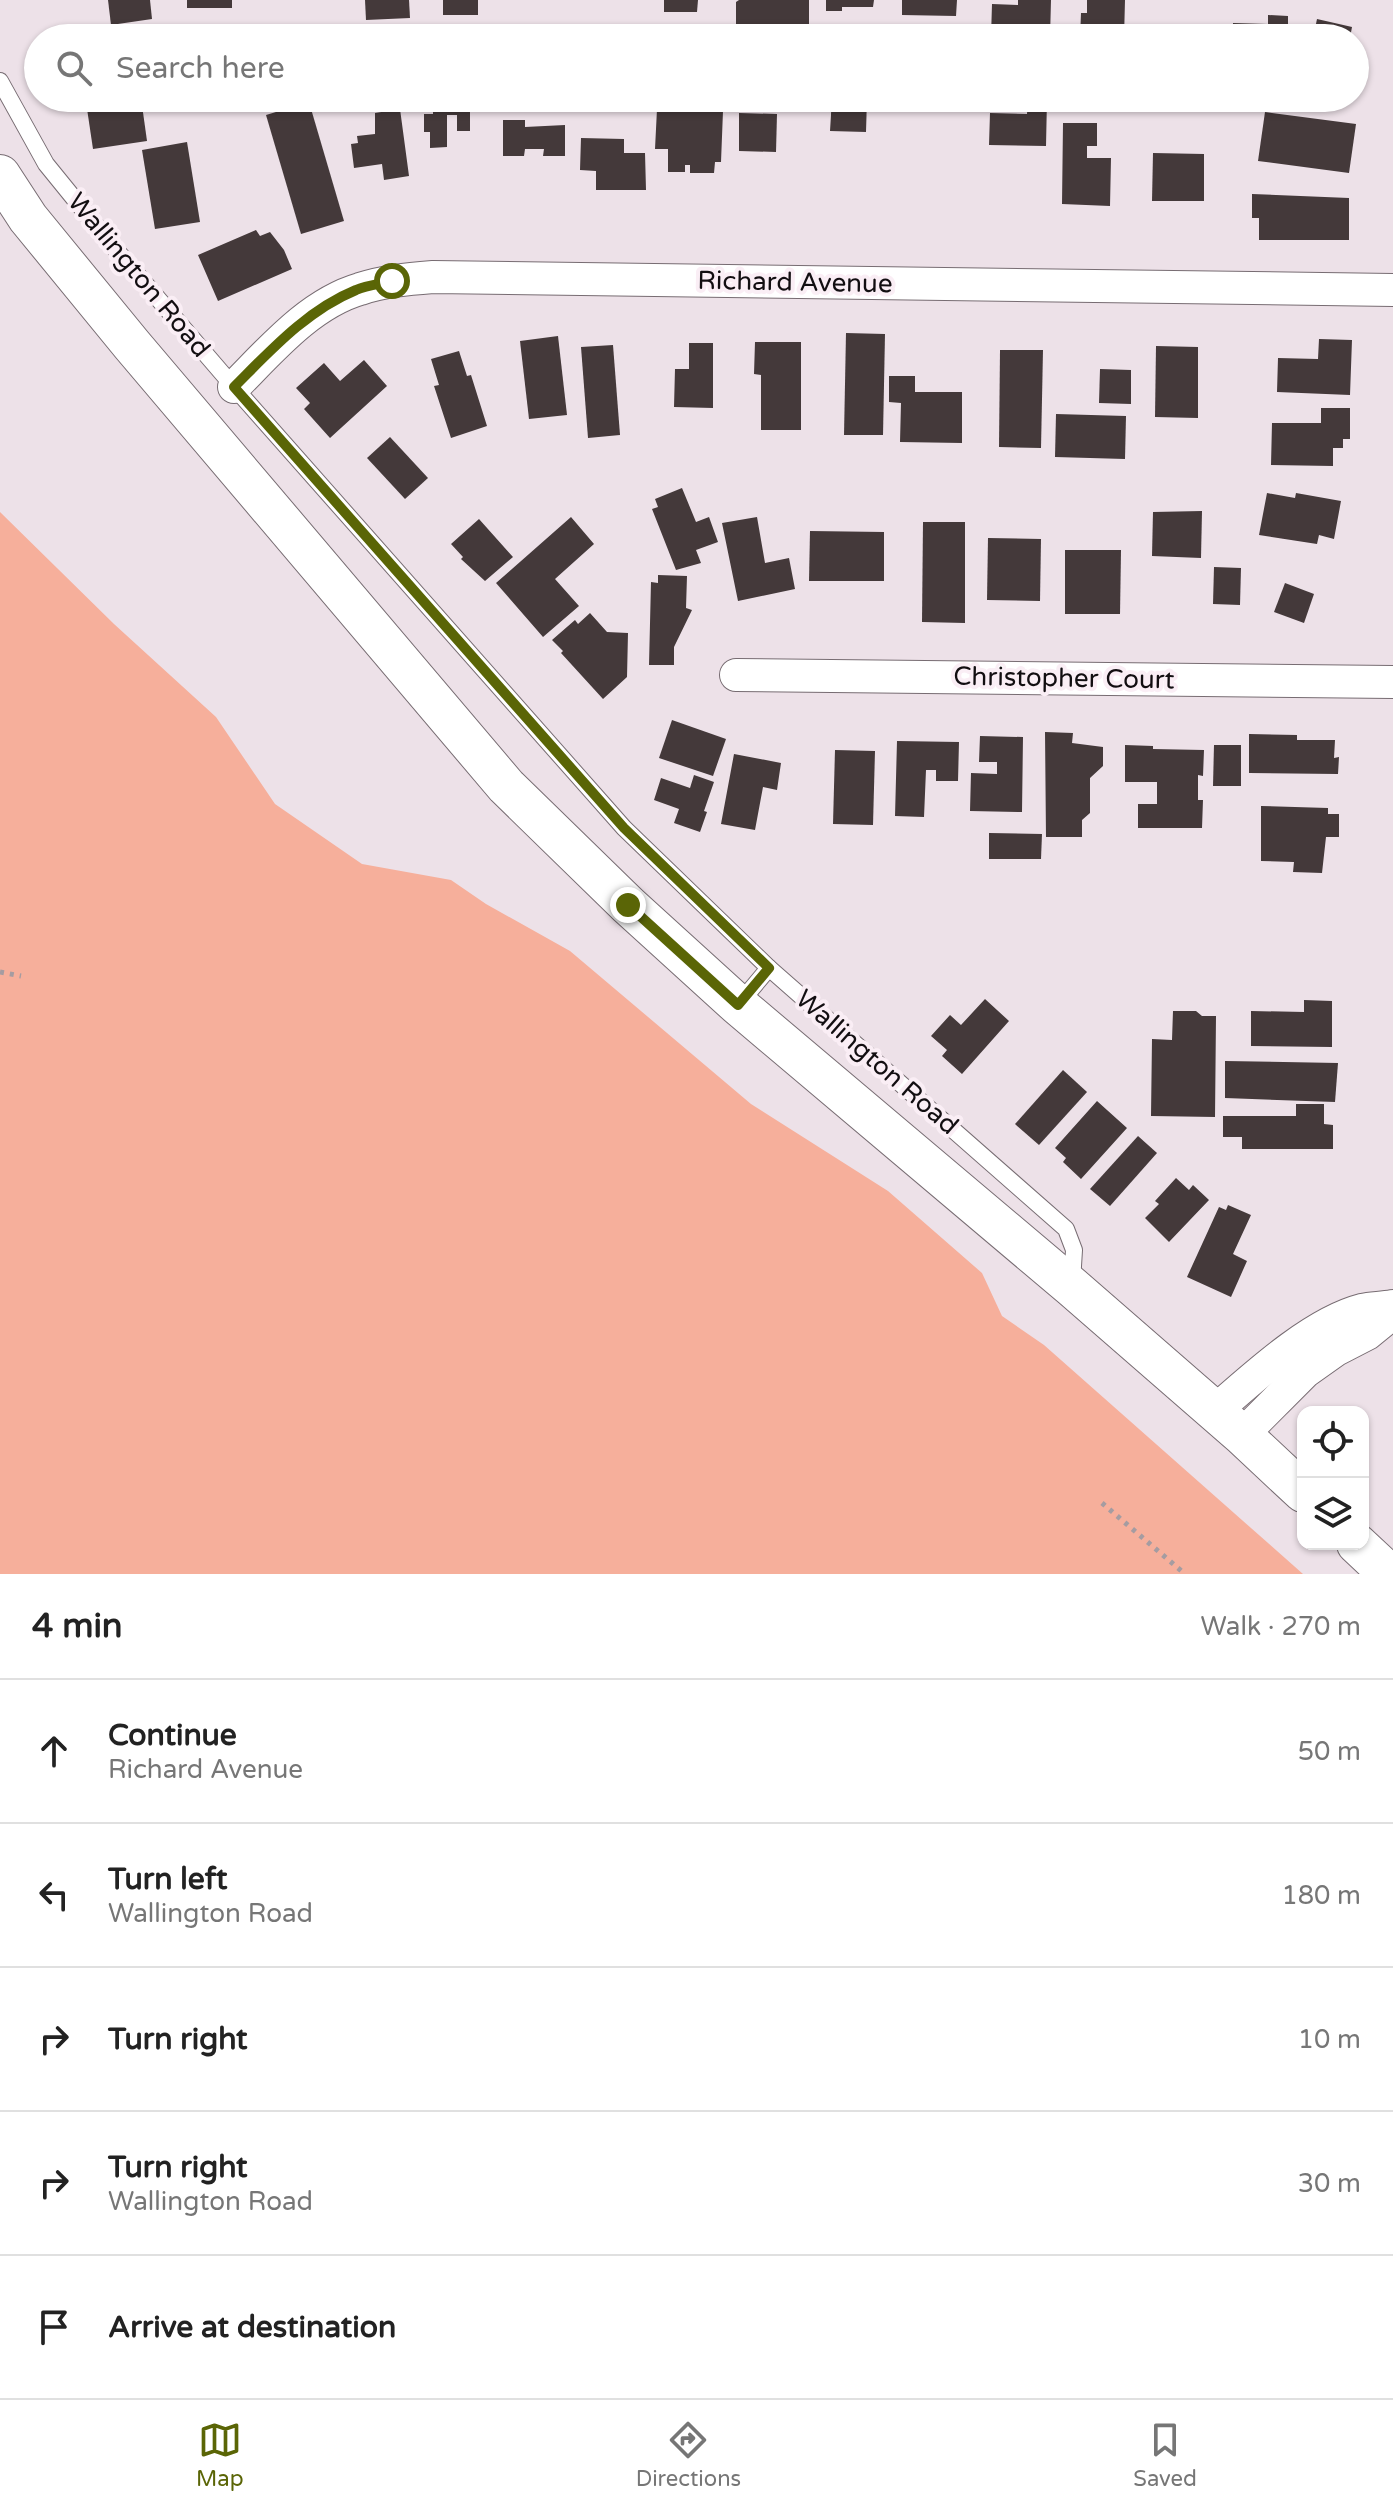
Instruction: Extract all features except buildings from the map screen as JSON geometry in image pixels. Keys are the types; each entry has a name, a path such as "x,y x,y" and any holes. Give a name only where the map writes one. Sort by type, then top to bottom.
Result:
{"street":[{"name":"Wallington Road","path":"0,175 28,218 132,345 506,786 628,905 738,1005 1072,1287 1297,1486"},
{"name":"Richard Avenue","path":"234,387 287,334 323,308 357,289 392,281 433,277 1393,290"},
{"name":"Christopher Court","path":"736,675 1393,682"},
{"path":"1229,1423 1278,1358 1319,1330 1361,1310 1393,1306"},
{"path":"1229,1423 1336,1350 1367,1334 1393,1313"},
{"path":"1363,1550 1389,1574"}],"lane":[{"name":"Wallington Road","path":"0,81 46,164 234,387 624,828 769,968 1066,1229 1074,1250 1072,1287"},
{"path":"738,1005 769,968"}],"path":[{"path":"0,972 21,976"},
{"path":"1102,1503 1185,1574"}],"shaded area":[{"path":"0,512 114,624 216,717 275,804 362,864 451,880 486,904 570,951 751,1104 888,1191 982,1273 1002,1316 1044,1345 1303,1574 0,1574"}],"route":[{"path":"392,281 357,289 323,308 287,334 234,387 624,828 769,968 738,1005 628,905"}]}
